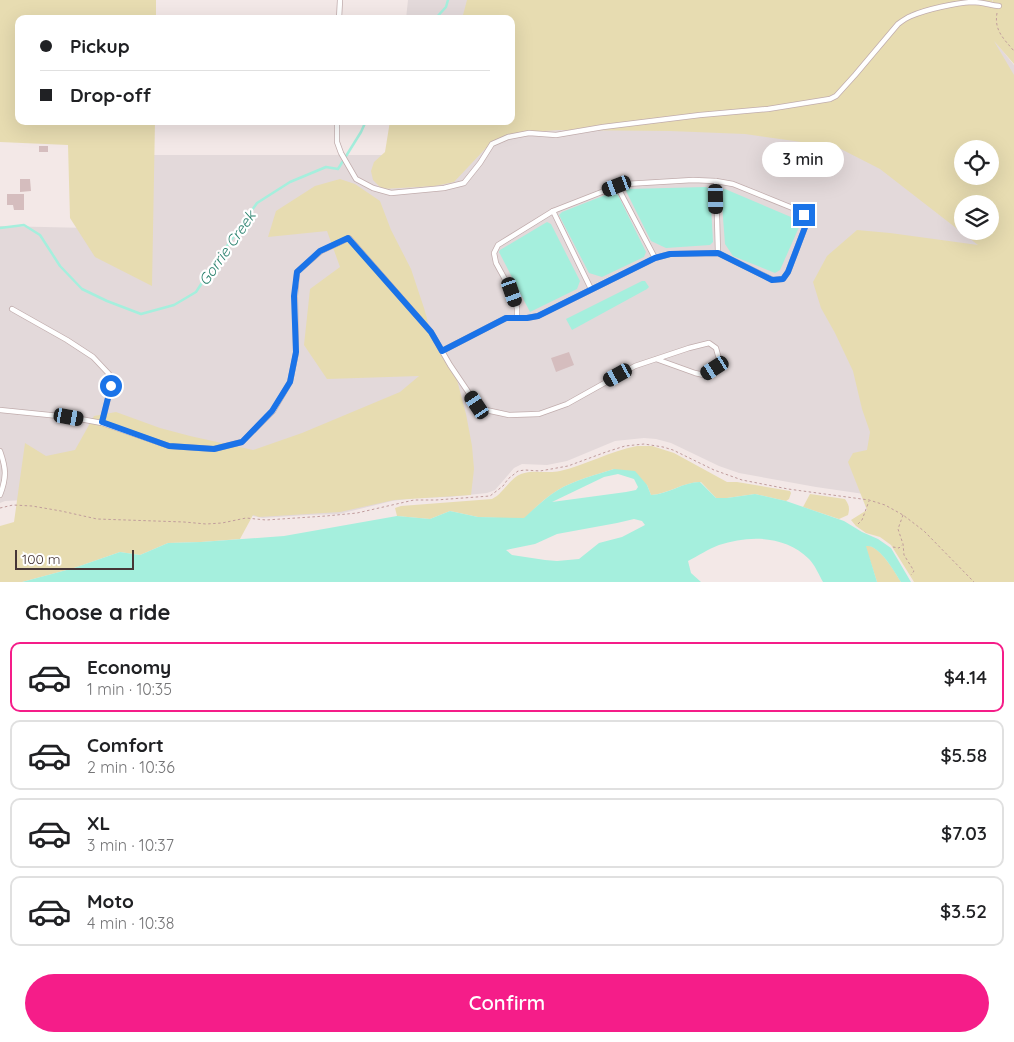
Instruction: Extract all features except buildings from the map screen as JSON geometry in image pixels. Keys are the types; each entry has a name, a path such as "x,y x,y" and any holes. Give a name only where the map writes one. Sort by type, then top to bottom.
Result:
{"lane":[{"path":"339,15 340,0"},
{"path":"336,125 340,153 356,179 373,188 391,193 444,188 464,183 492,144 508,137 529,133 556,135 700,115 768,109 830,99 836,96 898,24 906,19 925,12 963,3 985,3 999,6"},
{"path":"442,351 506,318 517,318 527,318 538,316 655,258 670,254 718,253 772,280 783,279 788,272 807,222 804,215 795,209 733,184 693,180 617,186 553,211 498,245 494,253 496,263 512,292 517,308 517,318"},
{"path":"716,181 718,253"},
{"path":"617,186 655,258"},
{"path":"553,211 591,289"},
{"path":"0,410 102,422 169,446 214,449 242,442 272,411 290,382 296,352 294,296 297,272 320,251 348,238 431,332 477,405 486,410 509,415 539,414 567,404 635,366 656,359 689,348 709,343 716,348 719,359 715,368 704,375 695,374 656,359"},
{"path":"12,309 93,357 109,374 111,386 102,422"},
{"path":"0,451 4,462 5,481 0,494"}],"path":[{"path":"999,6 996,25 1001,36 1014,51"},
{"path":"0,508 13,505 32,506 62,510 97,518 206,524 246,518 266,520 357,513 414,500 490,496 518,471 540,471 568,466 625,446 644,444 673,450 714,470 742,480 788,489 869,500 885,505 903,514 924,531 974,582"},
{"path":"858,524 862,520 869,500"},
{"path":"903,514 898,529 904,555 914,571 910,575"},
{"path":"893,547 899,548 903,544"}],"shaded area":[{"path":"0,0 156,0 156,15 15,15 15,125 155,125 152,286 95,257 70,218 68,145 0,142"},
{"path":"408,0 993,0 990,5 993,39 1014,65 1014,540 864,494 739,473 719,466 671,443 644,438 615,441 567,461 547,465 522,464 514,468 495,490 487,493 392,501 339,514 262,518 25,500 0,503 0,226 88,228 85,155 391,155 497,125 515,125 515,15 406,15"},
{"path":"467,0 992,0 992,2 993,0 1014,0 1014,64 994,41 1014,75 1014,582 914,582 891,545 880,537 866,533 851,520 867,510 848,462 853,453 867,450 870,432 862,409 853,371 821,308 813,282 827,256 857,230 978,245 972,240 999,240 999,195 954,195 954,226 880,169 837,147 745,134 559,130 515,133 486,148 454,182 435,186 382,189 373,180 371,171 374,162 385,152 389,125 515,125 515,15 463,15"},
{"path":"340,179 355,184 380,201 391,230 411,269 434,344 457,380 472,446 474,469 471,495 394,500 340,512 259,517 253,515 240,539 168,543 140,555 120,552 74,568 22,582 0,582 0,526 14,522 25,443 46,456 75,450 94,416 116,412 160,428 253,450 302,433 400,392 419,376 327,379 304,345 310,289 340,267 327,231 268,237 276,211 315,186"},
{"path":"706,187 710,189 713,242 710,245 666,248 651,241 626,191 627,189"},
{"path":"725,189 798,220 800,225 780,270 775,273 733,256 725,244 721,191"},
{"path":"613,192 618,195 646,252 644,257 602,277 589,273 559,215 562,212"},
{"path":"547,222 551,224 580,281 577,289 530,312 499,252"},
{"path":"645,281 649,287 647,289 572,330 566,319"},
{"path":"637,446 652,446 674,453 727,482 790,491 791,493 786,501 755,494 716,498 701,482 651,495 647,485 614,469 585,478 553,493 524,519 478,517 450,511 430,519 397,516 395,508 401,506 492,499 518,475 530,472 560,471"},
{"path":"614,469 635,471 647,485 651,495 700,482 716,498 755,494 786,501 844,521 891,548 911,582 901,582 886,559 876,549 866,546 877,582 823,582 811,561 799,551 778,541 754,539 719,545 688,561 691,573 701,582 22,582 74,568 120,552 140,555 168,543 284,536 397,516 430,519 450,511 478,517 524,518 553,493 564,487","holes":["618,474 634,479 638,487 636,490 552,502 604,477","634,519 642,521 645,525 622,537 599,543 579,559 545,560 512,555 506,550 535,544 557,534"]},
{"path":"810,494 845,499 849,507 848,515 839,519 803,507"},
{"path":"865,545 871,546 881,554 901,582 877,582"}],"waterway":[{"name":"Gorrie Creek","path":"439,15 446,7 448,0"},
{"name":"Gorrie Creek","path":"0,228 24,225 40,235 60,266 82,289 107,301 141,314 174,305 196,292 257,203 290,182 326,167 338,169 364,125"}],"route":[{"path":"111,386 102,422 169,446 214,449 242,442 272,411 290,382 296,352 294,296 297,272 320,251 348,238 431,332 442,351 506,318 538,316 655,258 670,254 718,253 772,280 783,279 788,272 807,222 804,215"}]}
